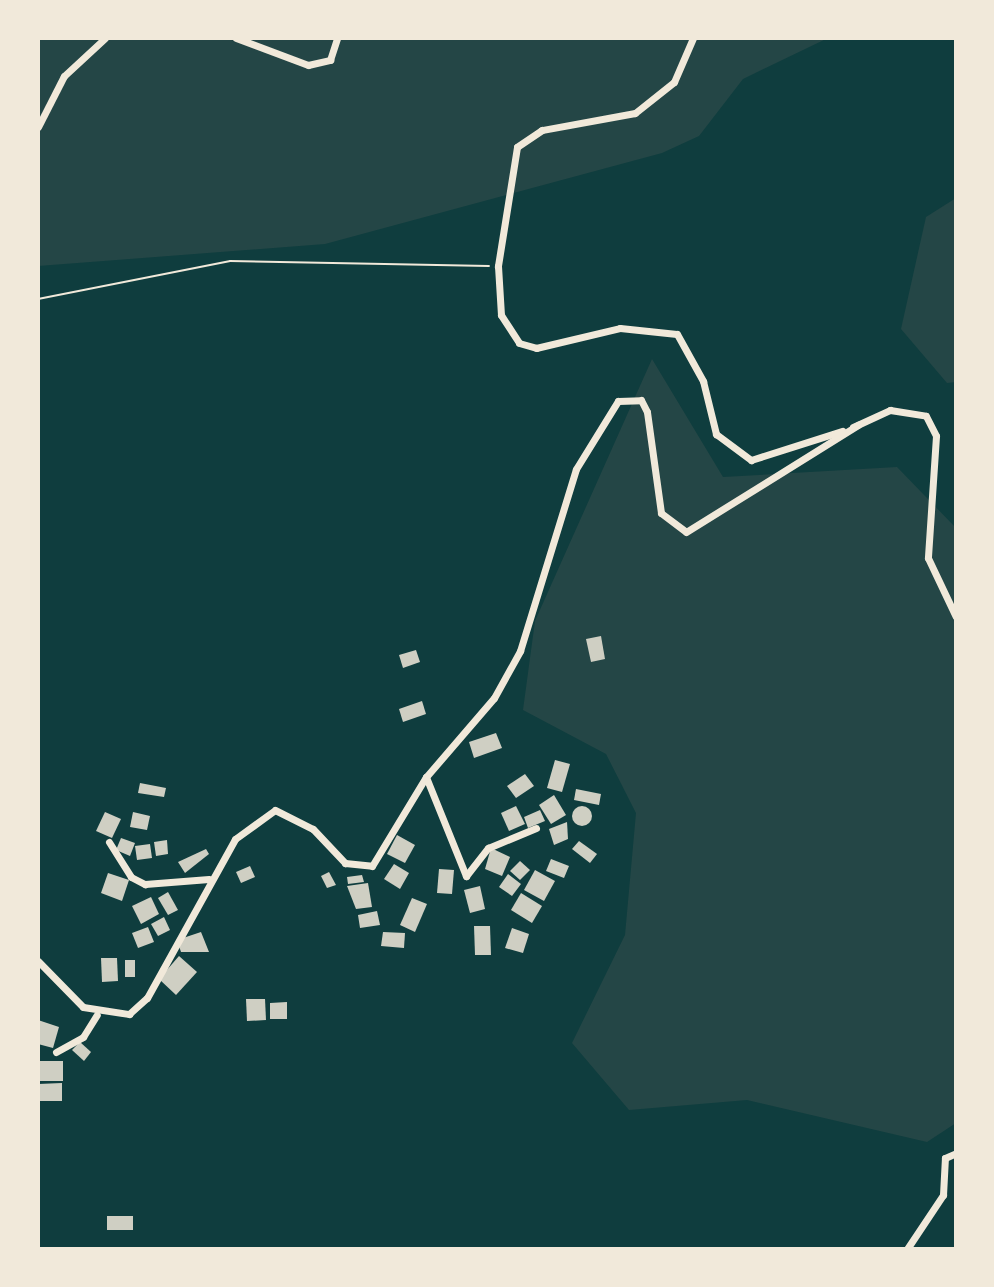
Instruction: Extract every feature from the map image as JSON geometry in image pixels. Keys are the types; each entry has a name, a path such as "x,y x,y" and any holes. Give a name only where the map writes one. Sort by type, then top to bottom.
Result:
{"street":[{"path":"38,127 64,76 105,38"},
{"path":"236,38 308,65 330,60 337,38"},
{"path":"693,38 674,82 635,113 542,130 517,147 498,266 501,315 519,343 536,348 620,328 677,334 703,381 716,434 751,460 858,425"},
{"path":"38,961 97,1015 129,1014 147,998 209,879 235,839 275,810 313,829 345,863 372,866 426,777 494,698 520,651 576,469 618,401 641,400 647,412 656,500 673,527 686,532 858,425 890,410 926,416 936,436 928,558 956,617"},
{"path":"426,777 466,876 488,848 536,828"},
{"path":"109,842 131,877 145,884 209,879"},
{"path":"56,1052 83,1037 97,1015"},
{"path":"907,1249 943,1195 945,1158 956,1153"}],"path":[{"path":"38,299 230,261 498,266"}],"shaded area":[{"path":"38,38 828,38 743,79 699,136 662,153 325,244 38,266"},
{"path":"956,198 956,382 947,383 901,329 926,217"},
{"path":"652,359 723,477 897,467 956,528 956,1123 927,1142 747,1100 629,1110 572,1043 625,935 636,813 606,754 523,710 535,621"}],"building":[{"path":"601,636 605,659 591,662 586,639"},
{"path":"416,650 420,662 403,668 399,655"},
{"path":"422,701 426,714 403,722 399,709"},
{"path":"496,733 502,748 474,758 469,742"},
{"path":"555,760 570,764 562,792 547,788"},
{"path":"525,774 534,786 516,798 507,786"},
{"path":"140,783 166,788 164,797 138,793"},
{"path":"576,789 601,794 599,805 574,800"},
{"path":"554,795 566,815 551,824 539,805"},
{"path":"516,806 525,824 509,831 501,813"},
{"path":"582,806 589,809 592,816 589,823 582,826 575,823 572,816 575,809"},
{"path":"540,810 545,821 528,828 524,817"},
{"path":"105,812 121,819 112,838 96,831"},
{"path":"133,812 150,816 147,830 130,827"},
{"path":"567,822 568,839 554,845 549,829"},
{"path":"397,835 415,845 405,863 387,854"},
{"path":"121,838 135,843 130,856 116,850"},
{"path":"167,840 168,854 156,856 154,842"},
{"path":"579,841 597,854 590,863 572,849"},
{"path":"150,844 152,858 137,860 135,846"},
{"path":"491,848 510,857 502,876 485,869"},
{"path":"206,849 209,854 185,873 178,862"},
{"path":"551,859 569,866 564,878 546,871"},
{"path":"520,861 530,870 520,880 510,871"},
{"path":"394,864 409,873 400,889 384,879"},
{"path":"250,866 255,877 241,883 236,872"},
{"path":"439,869 454,870 452,894 437,893"},
{"path":"535,870 555,881 544,901 524,890"},
{"path":"329,872 336,885 327,888 321,876"},
{"path":"108,873 129,880 122,901 101,893"},
{"path":"508,874 521,884 512,896 499,887"},
{"path":"362,875 364,882 348,884 347,877"},
{"path":"368,883 372,907 356,909 347,886"},
{"path":"480,886 485,909 470,913 464,890"},
{"path":"168,892 178,910 168,915 158,898"},
{"path":"521,893 542,906 532,923 511,910"},
{"path":"151,897 159,914 141,924 132,906"},
{"path":"412,898 427,904 415,932 400,925"},
{"path":"377,911 380,925 360,928 358,915"},
{"path":"164,917 170,930 158,936 151,924"},
{"path":"474,926 490,926 491,955 475,955"},
{"path":"148,927 154,942 138,948 132,933"},
{"path":"512,928 529,934 523,953 505,948"},
{"path":"201,932 209,952 181,952 177,940"},
{"path":"383,932 405,933 404,948 381,946"},
{"path":"179,956 197,972 176,995 159,979"},
{"path":"101,958 117,958 118,981 102,982"},
{"path":"125,960 135,960 135,977 125,977"},
{"path":"246,999 265,999 266,1020 247,1021"},
{"path":"287,1002 287,1019 270,1019 270,1003"},
{"path":"38,1020 59,1027 53,1048 38,1044"},
{"path":"80,1042 91,1052 84,1061 72,1050"},
{"path":"38,1061 63,1061 63,1081 38,1081"},
{"path":"62,1083 62,1101 38,1101 38,1084"},
{"path":"107,1216 133,1216 133,1230 107,1230"}]}
